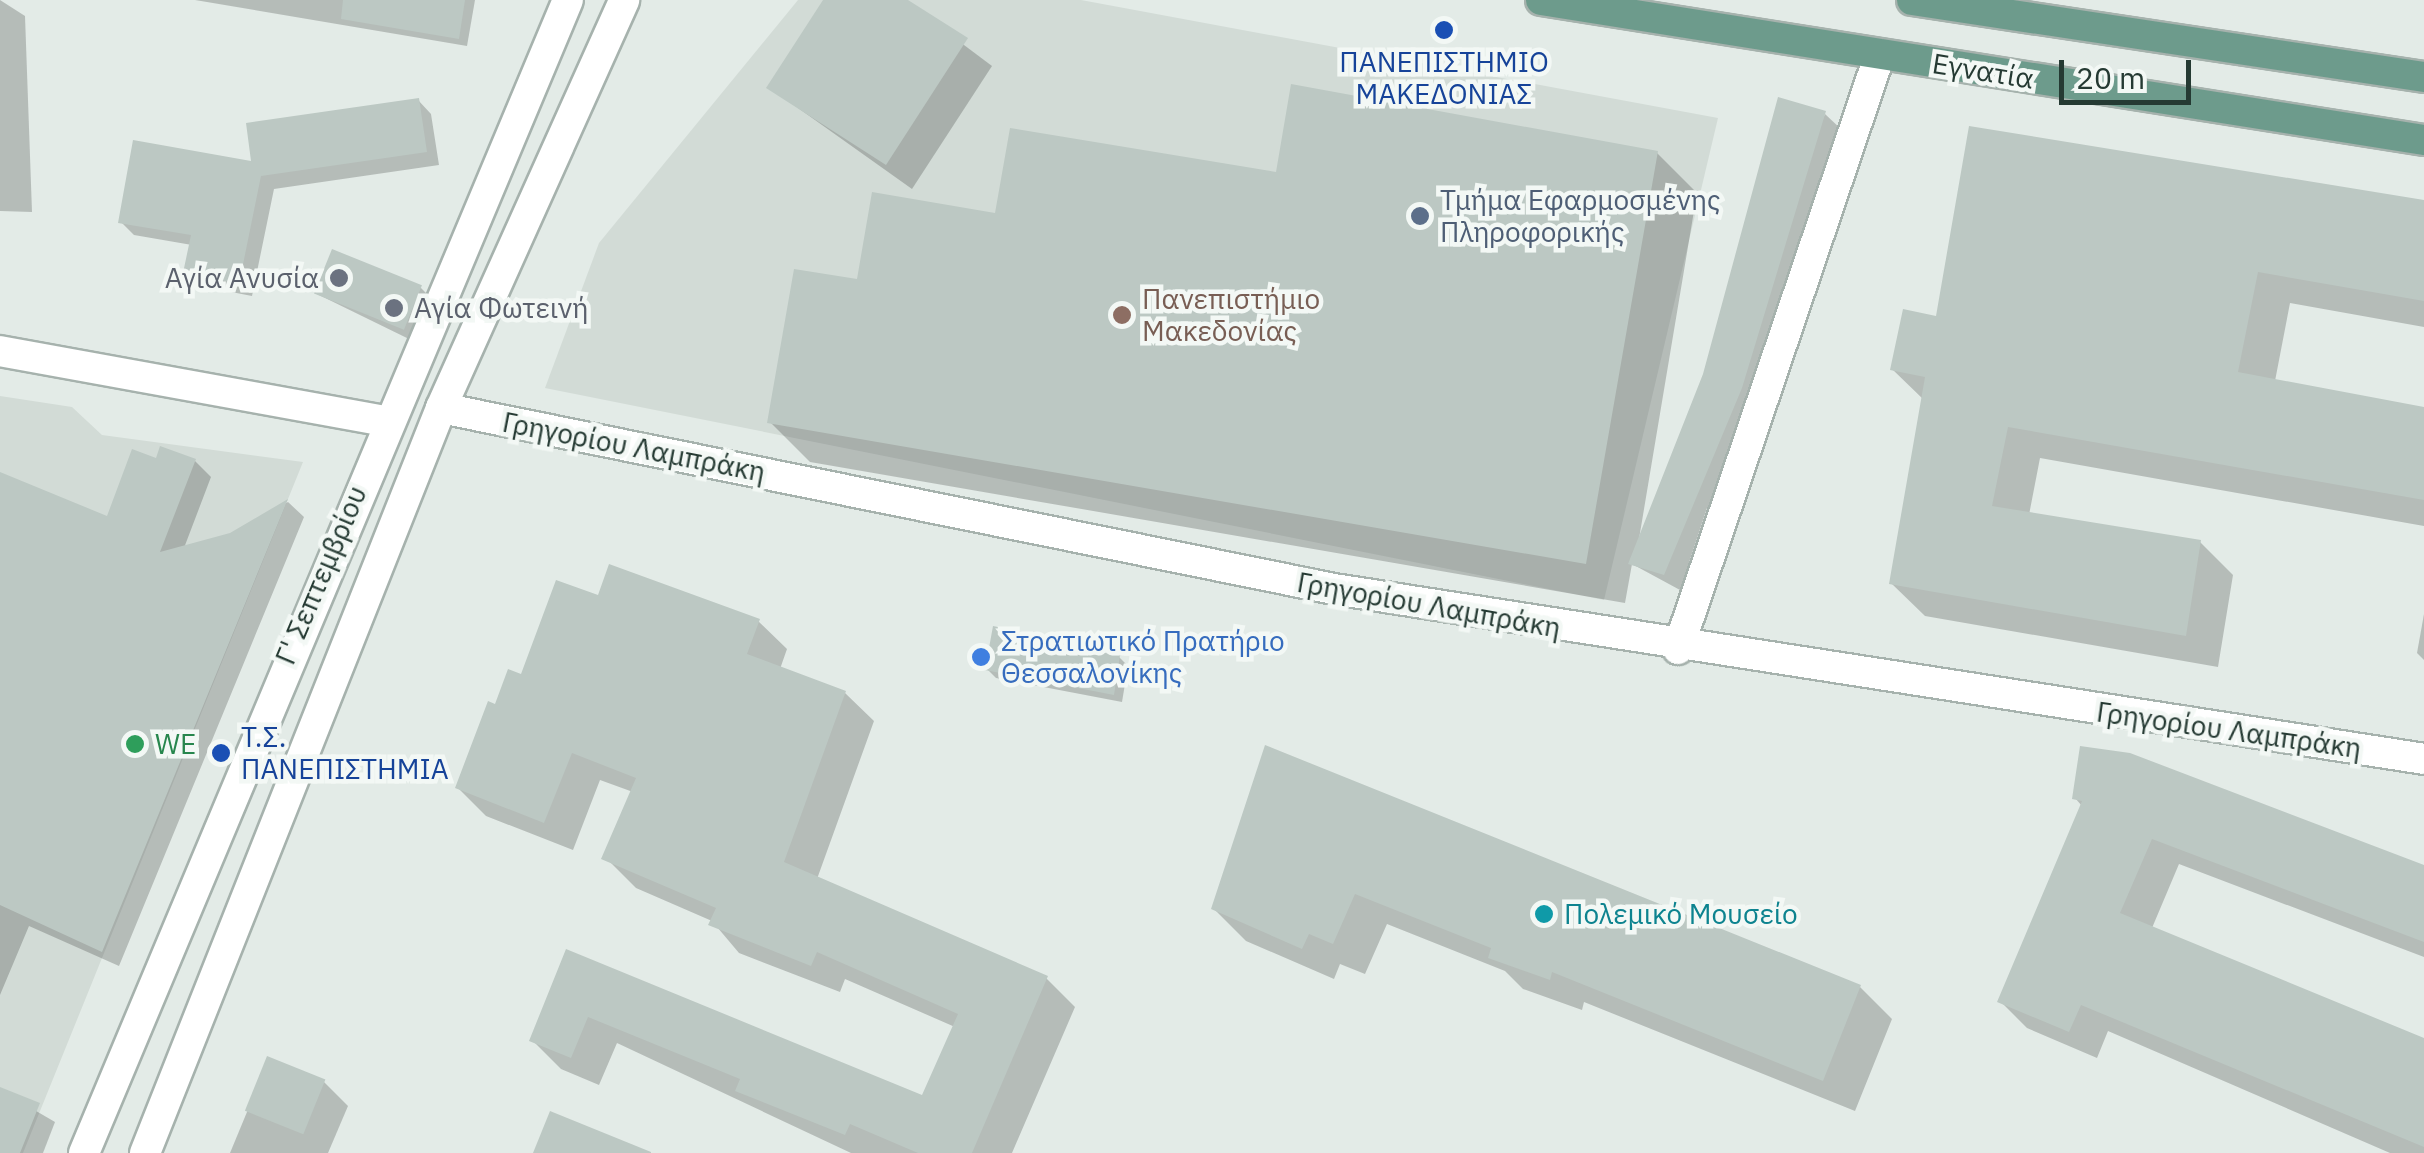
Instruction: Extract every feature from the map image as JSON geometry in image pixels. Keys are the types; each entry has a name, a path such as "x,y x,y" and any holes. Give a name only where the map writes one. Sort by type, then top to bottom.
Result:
{"main road":[{"name":"Εγνατία","path":"1541,0 2424,140"},
{"path":"1912,0 2424,78"}],"street":[{"name":"Γ' Σεπτεμβρίου","path":"84,1153 387,421 568,0"},
{"name":"Γ' Σεπτεμβρίου","path":"145,1153 441,408 624,0"},
{"path":"1678,649 1880,54"},
{"path":"0,351 387,421"},
{"name":"Γρηγορίου Λαμπράκη","path":"441,408 1334,589 1678,649 2424,759"}],"shaded area":[{"name":"Πανεπιστήμιο Μακεδονίας","path":"798,0 1081,0 1718,118 1604,600 545,388 599,243"},
{"path":"0,396 72,407 102,435 303,462 23,1153 0,1153"}],"building":[{"path":"343,0 465,0 459,39 341,19"},
{"path":"823,0 908,0 968,38 886,165 766,88"},
{"path":"1291,84 1658,151 1586,564 767,423 794,269 857,279 872,192 995,213 1010,128 1276,172"},
{"path":"1778,97 1826,111 1742,388 1664,575 1628,564 1703,374"},
{"path":"419,98 427,152 261,176 239,284 183,273 191,235 118,223 133,140 251,161 246,123"},
{"path":"1969,126 2424,200 2424,301 2258,272 2238,372 2424,407 2424,500 2008,427 1992,506 2201,540 2186,636 1889,584 1925,377 1890,370 1903,309 1936,316"},
{"path":"332,249 422,285 404,330 314,294"},
{"path":"160,446 196,459 160,552 230,533 288,499 102,952 0,905 0,472 107,516 132,449 156,458"},
{"path":"609,564 760,619 747,654 846,691 784,862 1048,976 972,1153 918,1153 850,1124 845,1135 735,1091 740,1079 588,1017 571,1058 529,1041 566,949 922,1095 958,1014 817,952 811,966 708,925 716,908 601,859 636,778 572,753 544,823 455,788 488,701 495,704 508,669 521,674 556,580 598,595"},
{"path":"993,626 1027,633 1025,642 1120,655 1114,695 985,670"},
{"name":"Πολεμικό Μουσείο","path":"1265,745 1861,985 1823,1081 1552,972 1550,980 1488,958 1491,948 1355,894 1333,944 1309,934 1302,949 1211,909"},
{"path":"2080,746 2130,753 2424,865 2424,942 2152,839 2120,913 2424,1038 2424,1147 2081,1005 2069,1032 1997,1002 2082,801 2072,799"},
{"path":"267,1056 325,1080 303,1134 245,1111"},
{"path":"0,1087 40,1103 20,1153 0,1153"},
{"path":"550,1111 651,1152 651,1153 533,1153"}],"place":[{"name":"ΠΑΝΕΠΙΣΤΗΜΙΟ ΜΑΚΕΔΟΝΙΑΣ","path":"1444,30"},
{"name":"Τμήμα Εφαρμοσμένης Πληροφορικής","path":"1420,216"},
{"name":"Αγία Ανυσία","path":"339,278"},
{"name":"Αγία Φωτεινή","path":"394,308"},
{"name":"Πανεπιστήμιο Μακεδονίας","path":"1122,315"},
{"name":"Στρατιωτικό Πρατήριο Θεσσαλονίκης","path":"981,657"},
{"name":"WE","path":"135,744"},
{"name":"Τ.Σ. ΠΑΝΕΠΙΣΤΗΜΙΑ","path":"221,753"},
{"name":"Πολεμικό Μουσείο","path":"1544,914"}]}
